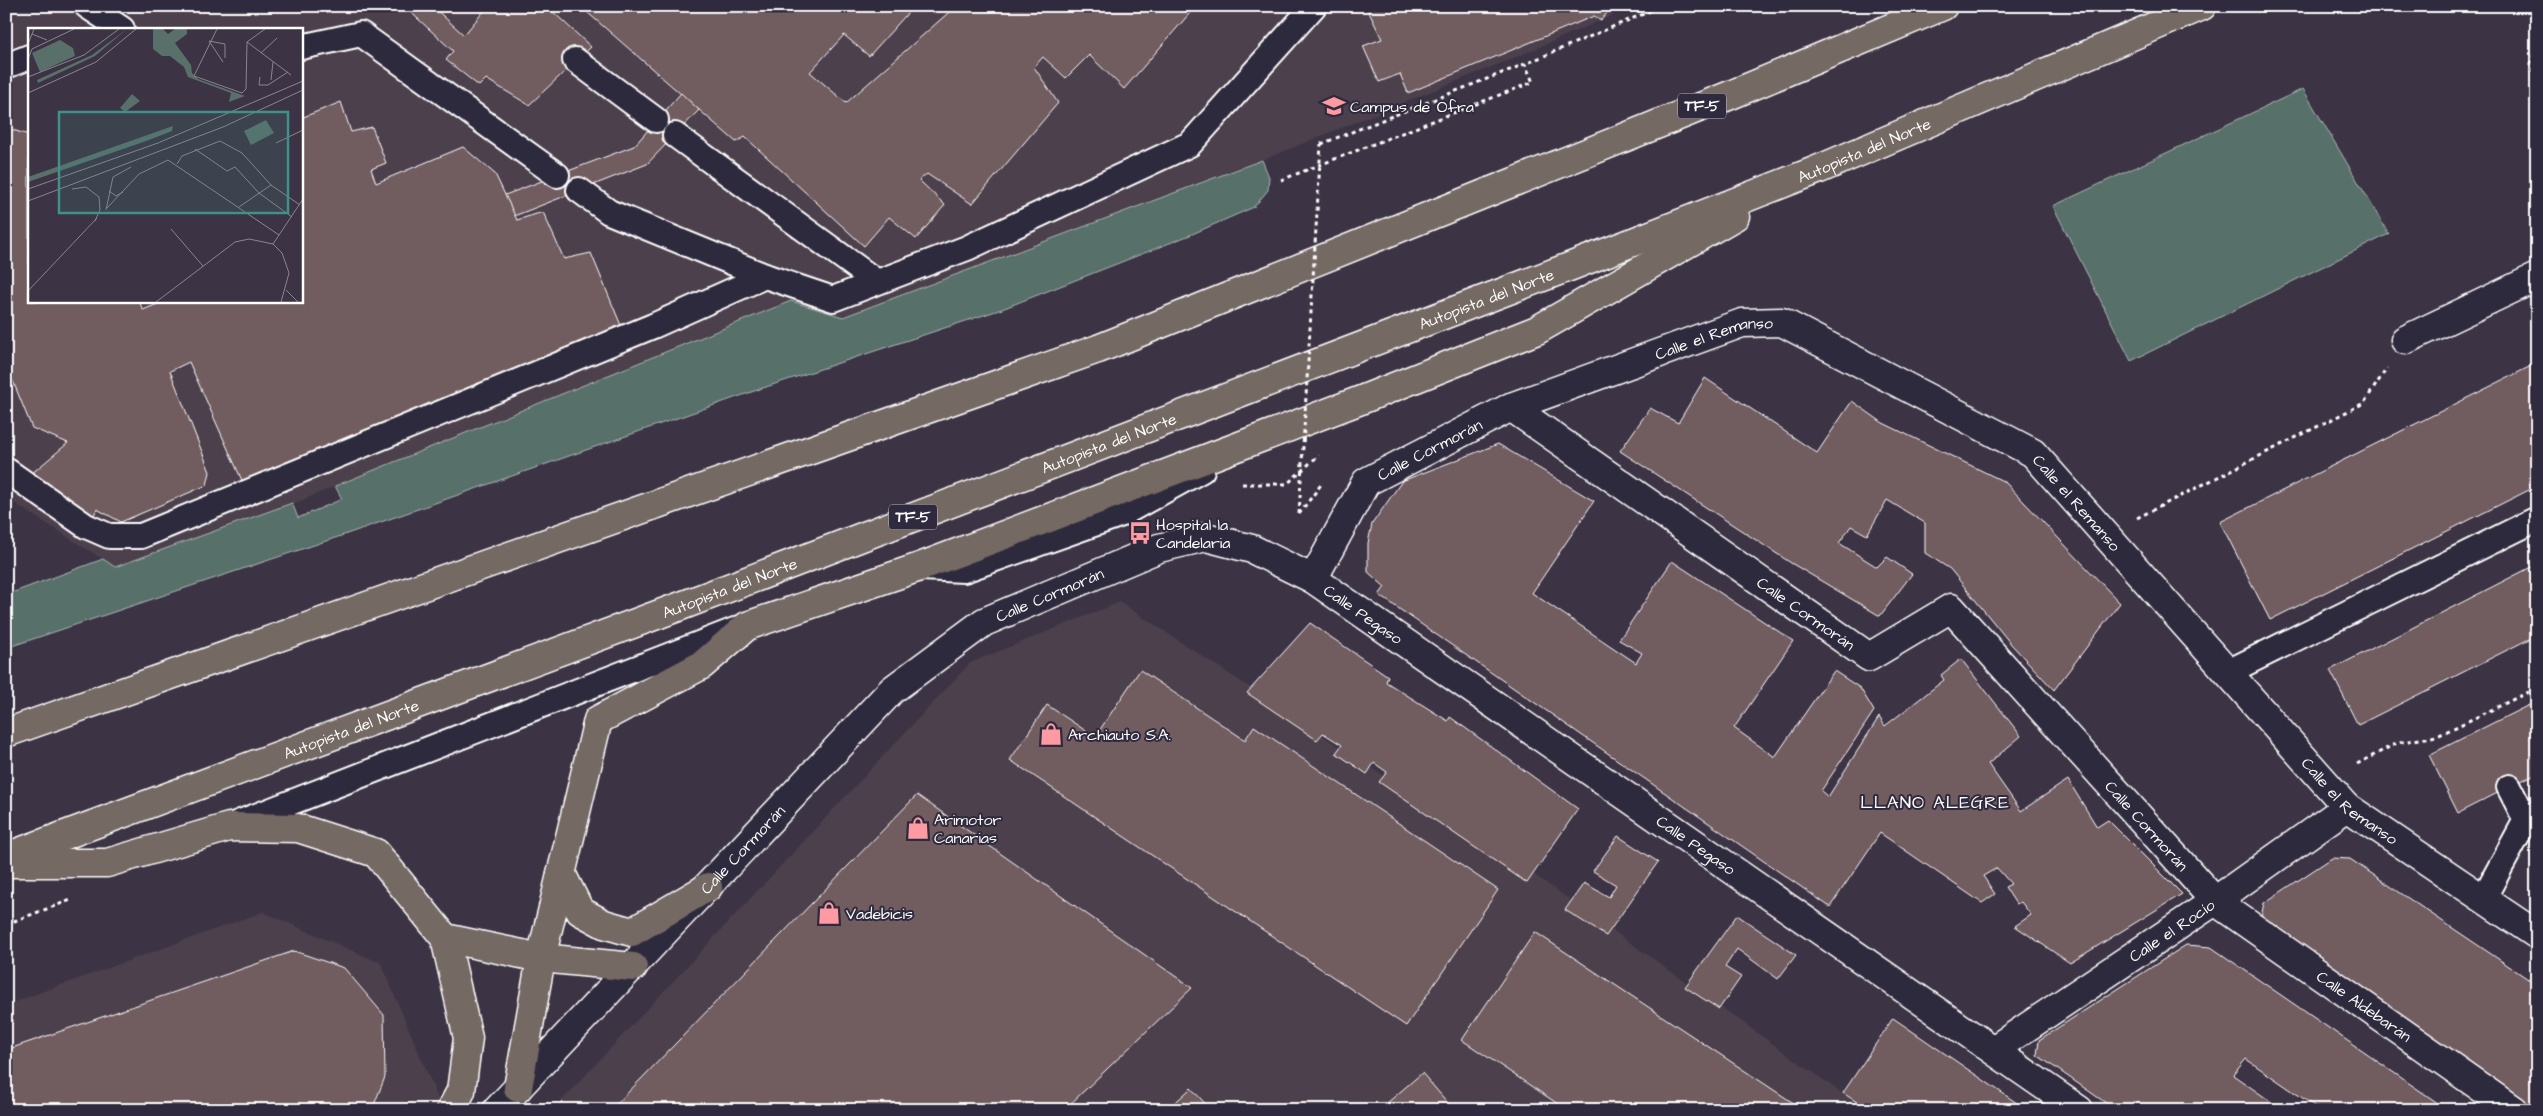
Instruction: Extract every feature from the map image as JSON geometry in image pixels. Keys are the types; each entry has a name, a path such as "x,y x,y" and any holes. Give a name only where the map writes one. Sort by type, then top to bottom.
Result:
{"highway":[{"name":"TF-5","path":"6,733 1098,349 1733,94 1943,6"},
{"name":"Autopista del Norte","path":"6,857 709,596 1560,270 1816,170 2202,6"},
{"path":"518,1088 541,958 598,720 702,665 747,626 917,568 1260,438 1537,330 1816,170"},
{"path":"6,863 107,863 230,827 298,828 376,853 445,938 468,1038 460,1091 451,1110"},
{"path":"562,873 580,911 604,924 632,932 708,887"},
{"path":"445,938 541,958 633,967"}],"street":[{"path":"2405,340 2537,277"},
{"name":"Calle el Remanso","path":"1511,407 1742,323 1782,322 2033,453 2347,807 2537,935"},
{"name":"Calle Cormorán","path":"497,1110 892,690 984,622 1158,548 1206,537 1252,549 1313,579 1366,482 1511,407 1869,657 1951,608 2215,901"},
{"name":"Calle Pegaso","path":"1313,579 2079,1110"},
{"name":"Calle el Rocío","path":"1993,1050 2215,901 2347,807"},
{"name":"Calle Aldebarán","path":"2215,901 2513,1110"}],"lane":[{"path":"87,6 111,27"},
{"path":"579,190 609,212 765,276 833,299 968,248 1190,144 1314,6"},
{"path":"302,47 361,34 557,175"},
{"path":"6,66 28,56"},
{"path":"575,60 656,120"},
{"path":"676,134 877,282"},
{"path":"6,470 86,526 110,536 141,536 653,326 765,276"},
{"path":"2228,672 2537,519"},
{"path":"230,827 747,626"},
{"path":"2483,898 2526,820 2509,787"}],"path":[{"path":"1299,514 1321,144 1525,64 1662,6"},
{"path":"2537,20 2535,22 2536,47 2530,64 2537,77"},
{"path":"1281,180 1533,82 1525,64"},
{"path":"2106,534 2364,403 2405,340"},
{"path":"2325,782 2398,742 2438,736 2537,688"}],"shaded area":[{"path":"6,6 1634,6 1521,55 1235,171 843,317 791,301 224,532 115,567 6,498"},
{"path":"1120,602 1542,880 1866,1110 553,1110 970,663"},
{"path":"263,912 381,963 443,1110 6,1110 6,1005"}],"green space":[{"path":"2303,89 2389,234 2131,361 2053,206"},
{"path":"1262,160 1269,177 1268,190 1254,207 1190,235 1002,309 760,389 341,536 6,648 6,595 103,559 115,567 292,503 298,518 342,499 335,486 791,301 843,317"}],"building":[{"path":"404,6 432,6 464,35 488,6 554,6 551,10 591,47 529,105 486,79 479,86 446,60 453,51"},
{"path":"580,6 914,6 869,56 844,35 810,72 846,103 956,6 1196,6 1124,89 1089,55 1066,78 1043,57 1034,67 1058,103 972,204 927,174 919,180 945,205 916,239 889,217 864,246 745,137 736,142"},
{"path":"1366,6 1613,6 1601,20 1594,16 1408,93 1400,74 1379,82 1363,46 1382,39"},
{"path":"681,93 699,110 647,164 514,216 505,195 634,146"},
{"path":"341,102 351,132 372,127 386,163 371,169 376,183 463,147 495,174 517,220 543,212 564,259 591,253 622,328 244,485 189,362 170,371 210,472 207,485 121,522 97,509 93,517 31,474 68,443 32,428 6,364 6,128 28,135 28,302 139,302 143,310 163,302 302,302 302,118"},
{"path":"2537,363 2537,486 2270,620 2220,522"},
{"path":"1705,378 1817,453 1852,401 1883,423 2005,482 2120,603 2054,690 2011,644 1950,569 1925,553 1925,523 1887,500 1867,535 1851,526 1839,543 1877,567 1887,557 1912,574 1880,616 1791,563 1620,451 1650,408 1678,423"},
{"path":"1498,444 1594,501 1532,593 1636,663 1642,653 1619,640 1672,561 1793,641 1734,728 1775,757 1834,671 1860,688 1874,711 1821,791 1828,797 1879,717 1885,726 1944,680 1941,675 1961,659 2021,736 1988,764 2021,811 2068,780 2097,827 2108,820 2182,894 2070,963 2015,926 2031,915 2021,902 2016,904 2005,887 2011,884 1997,868 1983,876 1995,894 1982,903 1880,833 1830,907 1379,595 1385,587 1368,572 1368,543 1372,524 1402,481"},
{"path":"2537,564 2537,635 2358,725 2330,670"},
{"path":"1310,623 1388,676 1386,682 1448,721 1450,717 1578,809 1527,883 1379,782 1387,772 1374,763 1367,774 1336,753 1342,745 1323,733 1317,740 1247,693"},
{"path":"1140,670 1245,740 1254,726 1498,890 1406,1026 1010,760 1047,705 1095,737"},
{"path":"2537,701 2537,773 2458,813 2429,755"},
{"path":"917,795 1192,988 1064,1110 611,1110"},
{"path":"1618,836 1658,862 1606,936 1565,910 1584,883 1609,897 1616,885 1593,871"},
{"path":"2332,858 2350,859 2537,985 2537,1110 2260,922 2264,903"},
{"path":"1737,915 1796,955 1778,979 1737,949 1725,967 1741,977 1719,1009 1685,987"},
{"path":"1535,932 1804,1110 1567,1110 1462,1040"},
{"path":"2186,945 2211,947 2448,1110 2320,1110 2246,1059 2233,1075 2283,1110 2116,1110 2037,1055 2039,1040"},
{"path":"294,951 344,968 384,1015 385,1077 372,1110 6,1110 6,1050"},
{"path":"1893,1018 2027,1110 1869,1110 1843,1093"},
{"path":"1422,1073 1454,1110 1379,1110"},
{"path":"1191,1088 1211,1110 1167,1110"}],"place":[{"name":"Campus de Ofra","path":"1334,106"},
{"name":"Hospital la Candelaria","path":"1140,533"},
{"name":"Archiauto S.A.","path":"1051,734"},
{"name":"Arimotor Canarias","path":"918,828"},
{"name":"Vadebicis","path":"829,913"}],"district":[{"name":"LLANO ALEGRE","path":"1935,802"}]}
